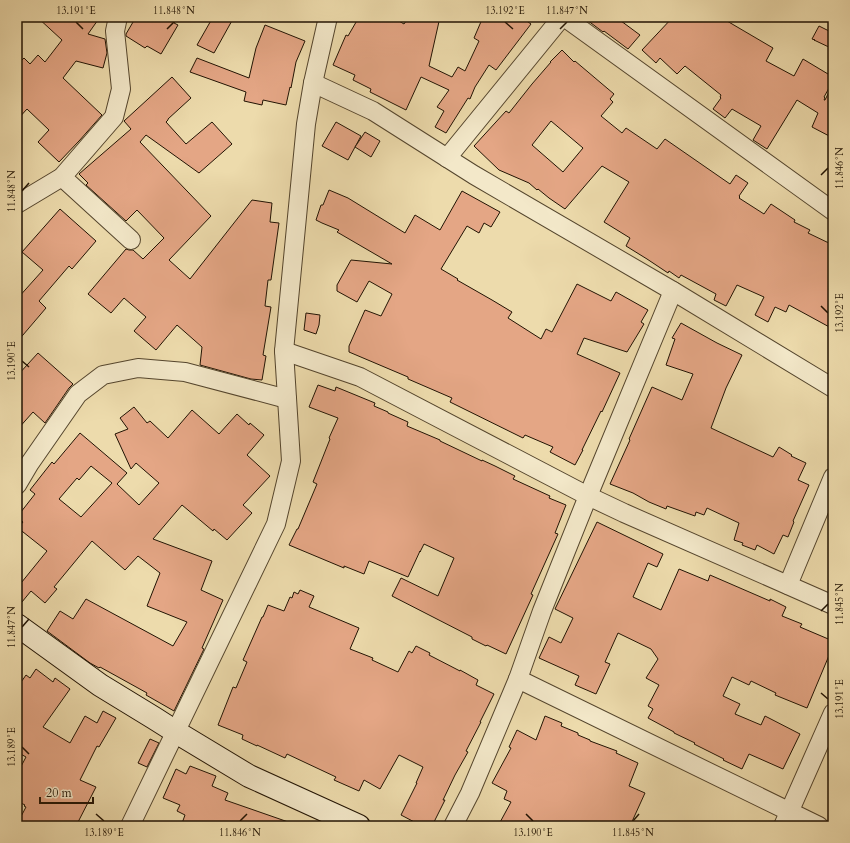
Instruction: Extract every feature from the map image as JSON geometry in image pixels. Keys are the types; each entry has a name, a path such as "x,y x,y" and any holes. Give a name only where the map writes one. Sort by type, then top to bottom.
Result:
{"main road":[{"path":"17,625 100,685 249,776 359,826"}],"street":[{"path":"17,204 62,177 114,117 121,89 115,31 118,17"},
{"path":"130,826 276,524 291,460 284,351 306,124 313,83 328,17"},
{"path":"447,158 563,17 833,211"},
{"path":"313,83 373,111 474,175 673,291 833,388"},
{"path":"62,177 131,240"},
{"path":"453,826 470,793 518,679 542,611 673,291"},
{"path":"284,351 360,377 588,496 833,605"},
{"path":"17,485 30,463 78,394 103,375 138,368 185,372 287,399"},
{"path":"788,585 833,477"},
{"path":"518,679 786,819 819,826"},
{"path":"786,819 833,713"}],"building":[{"path":"37,17 100,17 88,34 105,39 107,53 103,68 76,61 63,78 102,115 59,162 38,142 49,130 27,109 17,120 17,65 24,58 30,64 38,55 45,62 62,40"},
{"path":"136,17 178,17 174,23 178,25 161,54 147,46 145,48 126,36"},
{"path":"213,17 234,17 214,53 197,45"},
{"path":"359,17 392,17 404,24 409,17 440,17 429,66 452,77 458,67 465,71 479,41 474,38 483,17 521,17 531,24 496,70 489,65 475,87 470,99 468,98 446,133 435,127 444,111 437,107 449,90 421,77 406,110 370,92 371,89 353,80 355,75 333,65 346,35 348,36"},
{"path":"583,17 617,17 640,35 628,49"},
{"path":"673,17 728,17 727,21 773,48 766,61 794,76 803,59 833,77 833,81 824,97 824,100 833,84 833,138 812,127 818,113 797,100 767,149 753,140 761,126 732,109 725,118 713,109 721,98 721,95 685,66 677,74 660,58 656,63 642,50"},
{"path":"265,25 305,41 296,62 286,105 263,100 262,105 244,101 246,92 190,72 197,58 249,78 256,48"},
{"path":"819,26 833,33 833,49 812,39"},
{"path":"562,50 574,62 575,61 614,94 610,99 613,102 601,116 622,133 626,128 657,149 665,139 730,184 736,175 748,183 739,198 764,214 771,204 795,220 794,222 810,230 808,233 833,245 833,329 789,305 786,312 775,307 768,322 755,315 764,297 737,285 726,306 714,300 716,294 681,275 679,278 669,271 668,273 626,246 630,238 604,222 629,182 602,166 565,209 529,183 499,170 474,146 506,111 509,113 550,62","holes":["551,121 583,148 563,172 532,145"]},
{"path":"172,77 191,98 166,122 186,144 212,122 232,144 199,173 146,135 140,142 211,216 169,260 190,279 252,200 272,203 270,222 279,223 271,280 268,280 265,306 271,307 263,355 266,356 262,380 251,379 200,365 202,347 177,325 156,350 134,331 146,317 124,298 111,313 88,294 126,249 133,250 143,259 164,238 137,210 126,221 86,185 88,183 79,174 131,129 124,121"},
{"path":"336,122 361,136 348,160 322,146"},
{"path":"365,132 380,141 371,157 355,147"},
{"path":"329,190 348,198 405,233 415,215 440,230 462,191 500,212 491,227 484,223 479,233 467,226 441,269 512,312 508,318 541,339 546,329 552,332 577,284 611,301 616,292 648,310 641,322 644,324 627,352 584,338 577,354 620,373 575,465 550,452 553,447 525,435 523,438 450,402 452,398 408,379 408,377 349,352 349,346 365,310 381,316 392,294 369,281 357,302 337,291 337,285 351,260 392,264 337,232 339,230 316,220 321,205 323,205"},
{"path":"60,209 96,241 72,269 69,266 39,301 46,308 17,342 17,299 43,270 22,252"},
{"path":"306,313 320,315 316,334 304,330"},
{"path":"681,323 742,355 726,388 711,428 773,457 779,447 792,455 791,456 806,463 798,480 809,485 793,521 794,522 788,537 783,535 774,554 757,545 755,550 734,540 739,523 707,508 704,515 696,512 695,516 667,506 666,509 610,484 652,387 682,400 693,374 666,365 675,339 672,338"},
{"path":"38,353 73,384 45,423 33,412 17,430 17,376"},
{"path":"318,385 335,391 336,387 375,403 374,406 408,422 407,426 495,466 515,476 513,479 550,496 549,498 566,505 555,533 558,534 531,594 533,595 506,654 472,639 472,637 392,596 401,578 438,596 454,558 424,544 408,577 369,561 364,574 344,566 344,568 289,545 298,529 317,484 313,482 338,418 309,407"},
{"path":"134,407 147,423 150,421 168,438 192,410 219,434 237,414 249,425 250,423 264,435 247,455 270,476 243,505 252,513 227,540 214,529 213,531 182,505 153,539 212,561 201,590 223,600 202,648 204,649 174,711 146,695 147,693 90,663 47,631 60,611 73,619 86,599 173,646 187,622 147,606 160,573 138,556 125,570 92,541 54,587 57,589 45,603 31,591 17,608 17,588 47,551 18,528 23,522 17,517 35,494 30,490 52,462 54,464 80,433 127,473 117,484 139,505 159,483 136,463 131,469 115,434 128,429 120,418","holes":["91,466 112,483 81,517 59,499 77,478 79,480"]},
{"path":"597,522 663,554 657,567 648,563 633,597 661,610 679,569 708,581 710,575 786,607 782,616 802,624 800,627 833,641 833,646 807,708 775,695 776,693 751,681 749,685 732,677 723,696 740,704 735,714 761,725 765,716 800,734 783,769 749,754 742,769 648,718 653,709 648,706 659,685 646,678 658,659 651,649 618,633 605,662 610,664 596,694 575,685 579,676 539,658 549,637 561,643 573,618 555,609"},
{"path":"300,590 314,596 309,607 359,628 350,649 373,658 372,660 398,672 409,651 412,653 416,646 430,653 429,655 478,680 476,685 494,694 432,826 422,826 401,815 417,783 423,767 399,755 380,789 364,780 359,791 334,780 336,777 287,754 285,758 242,739 243,735 218,725 233,687 236,688 247,662 243,660 268,605 284,611 290,597 292,598 294,592 298,594"},
{"path":"36,669 53,682 55,678 70,689 43,727 70,743 85,716 97,723 103,711 116,718 99,747 97,746 80,780 96,787 76,826 17,826 26,807 17,801 17,774 26,757 17,752 17,688 26,675 30,678"},
{"path":"545,716 562,723 561,726 578,733 578,735 617,751 616,753 638,763 629,786 645,793 630,826 498,826 511,802 504,799 507,791 492,783 511,748 509,747 517,730 536,740"},
{"path":"150,739 159,743 147,767 138,763"},
{"path":"190,766 216,776 212,786 228,793 225,800 294,824 293,826 181,826 185,815 177,811 180,805 163,798 176,769 186,774"}]}
